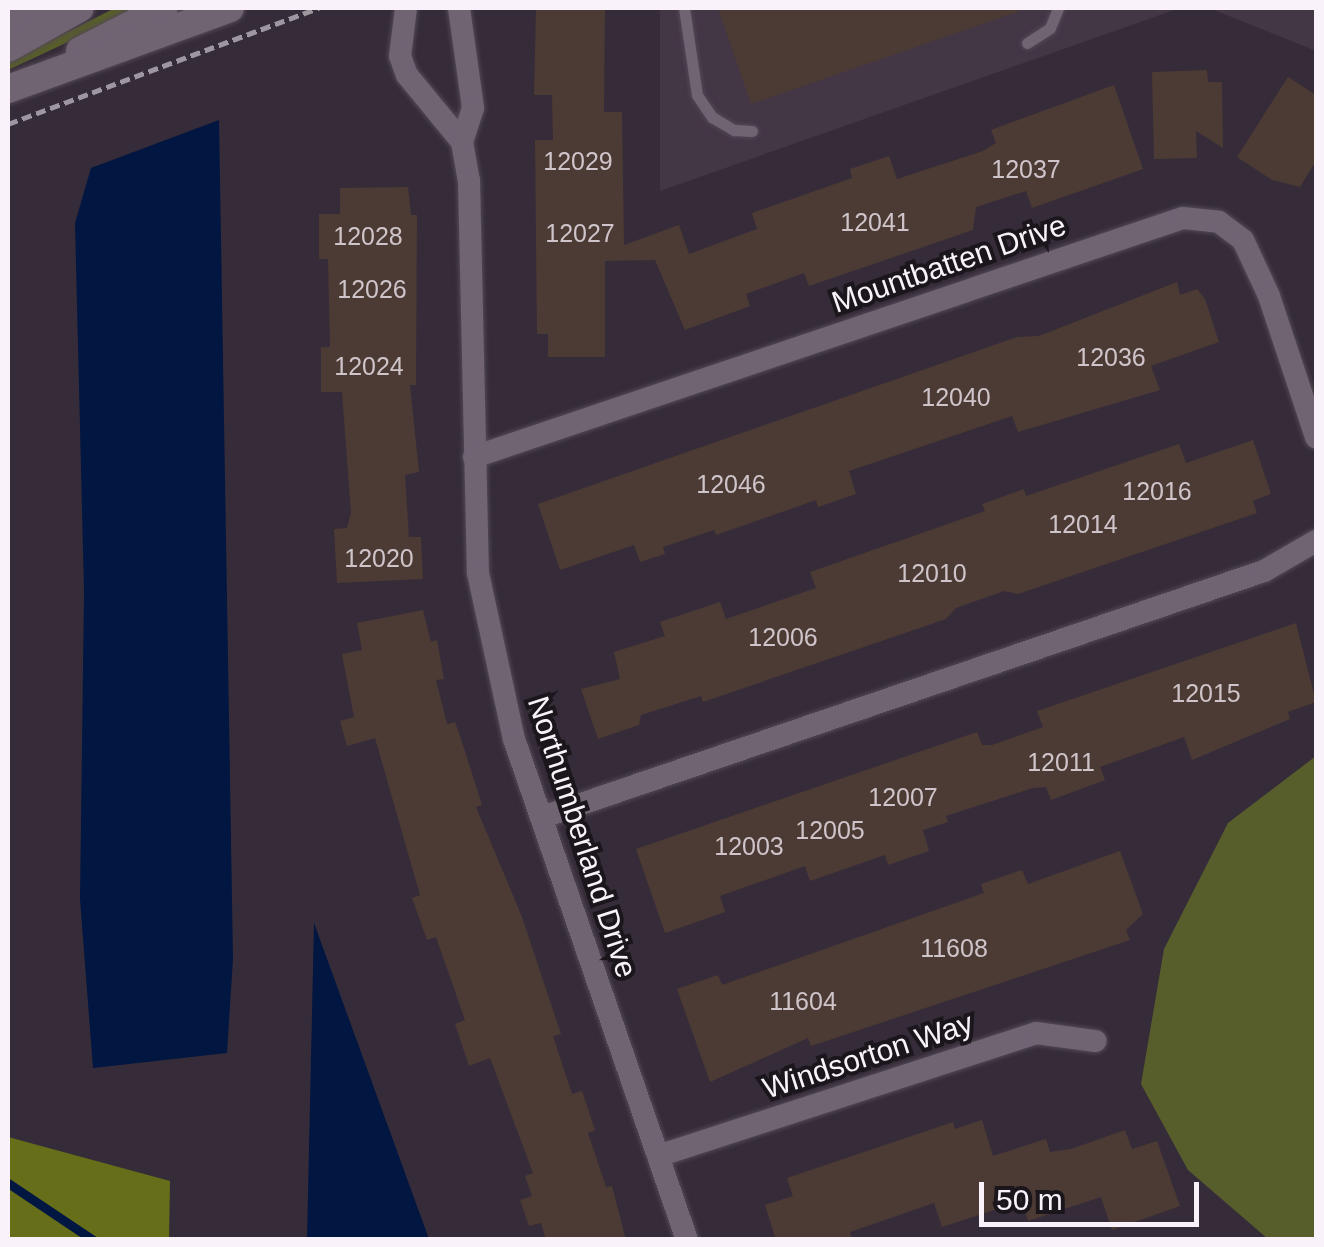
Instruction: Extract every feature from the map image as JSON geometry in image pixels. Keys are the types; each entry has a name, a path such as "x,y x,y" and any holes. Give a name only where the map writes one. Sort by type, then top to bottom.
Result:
{"street":[{"path":"8,23 61,8"},
{"path":"8,48 80,8"},
{"path":"15,86 164,8"},
{"path":"15,86 230,8"},
{"path":"406,8 400,56 407,75 462,142"},
{"name":"Northumberland Drive","path":"459,8 473,108 462,142 468,180 478,574 514,739 661,1155 687,1240"},
{"name":"Mountbatten Drive","path":"474,458 1183,218 1218,222 1243,240 1270,296 1316,437"},
{"path":"543,816 1264,571 1316,541"},
{"name":"Windsorton Way","path":"661,1155 1036,1033 1095,1040"}],"lane":[{"path":"684,8 697,94 712,117 734,130 752,131"},
{"path":"1027,43 1050,28 1058,8"}],"path":[{"path":"8,124 319,8"}],"shaded area":[{"path":"660,8 1180,8 660,191"},
{"path":"1209,8 1316,8 1316,51"}],"green space":[{"path":"115,8 141,8 8,70 8,62"},
{"path":"1316,756 1316,1239 1268,1239 1188,1170 1141,1084 1164,949 1228,823"},
{"path":"8,1137 170,1181 169,1239 8,1239"}],"water":[{"path":"219,120 233,959 227,1053 93,1068 80,899 84,591 75,223 91,168"},
{"path":"314,923 429,1239 307,1239"}],"building":[{"path":"536,8 605,8 604,112 622,112 624,245 679,225 689,254 757,229 752,213 852,178 850,169 889,156 897,179 983,151 996,143 991,130 1114,85 1143,169 1032,208 1026,191 976,207 973,230 809,286 804,273 746,294 750,306 685,330 655,260 605,261 605,357 548,357 548,334 537,334 535,140 553,140 552,95 534,95"},
{"path":"718,8 1019,8 1020,11 751,104"},
{"path":"1207,70 1208,82 1222,82 1223,148 1196,131 1197,158 1154,159 1152,72"},
{"path":"1288,77 1316,95 1316,161 1300,187 1272,180 1237,157"},
{"path":"408,187 411,215 417,215 416,385 410,385 419,472 405,475 409,537 421,537 423,579 337,583 334,529 347,528 351,513 342,392 321,392 321,347 330,347 328,259 319,259 319,214 340,214 340,188"},
{"path":"1177,282 1180,295 1197,289 1205,299 1219,342 1151,366 1160,390 1018,432 1012,416 849,471 856,494 818,507 816,500 716,535 714,530 663,547 665,554 640,562 634,545 560,570 538,504 1017,337 1039,336"},
{"path":"1253,440 1271,494 1253,501 1257,513 1018,594 1004,591 956,608 946,619 703,702 701,696 641,715 639,725 598,739 581,689 620,679 614,652 665,636 660,622 720,602 726,619 816,588 810,572 985,511 982,504 1024,489 1026,496 1179,444 1186,463"},
{"path":"423,610 431,642 437,640 444,679 436,680 447,724 455,722 461,739 482,805 476,807 522,917 561,1034 553,1036 572,1094 582,1091 595,1130 588,1133 606,1187 612,1186 626,1240 546,1240 541,1223 529,1226 520,1200 532,1196 525,1176 533,1173 490,1058 469,1066 455,1024 465,1020 436,937 427,940 412,898 420,895 375,738 347,746 340,721 354,717 342,654 362,650 357,623"},
{"path":"1296,623 1316,702 1288,712 1290,719 1192,760 1184,737 1100,767 1105,780 1051,800 1046,787 1033,788 946,816 948,822 923,830 929,851 888,865 885,855 810,881 805,866 720,896 725,912 665,933 636,849 977,732 982,745 992,745 1043,727 1037,711"},
{"path":"1120,851 1143,914 1126,930 1130,940 811,1046 808,1038 710,1082 677,989 718,975 722,985 984,893 981,884 1022,870 1028,884"},
{"path":"982,1120 993,1156 1046,1139 1050,1152 1071,1149 1125,1130 1132,1149 1157,1141 1180,1206 1112,1230 1101,1197 1028,1221 1022,1201 942,1227 934,1203 850,1232 852,1240 776,1240 765,1205 793,1196 787,1178 953,1122 955,1129"}],"waterway":[{"path":"8,1183 93,1240"}]}
